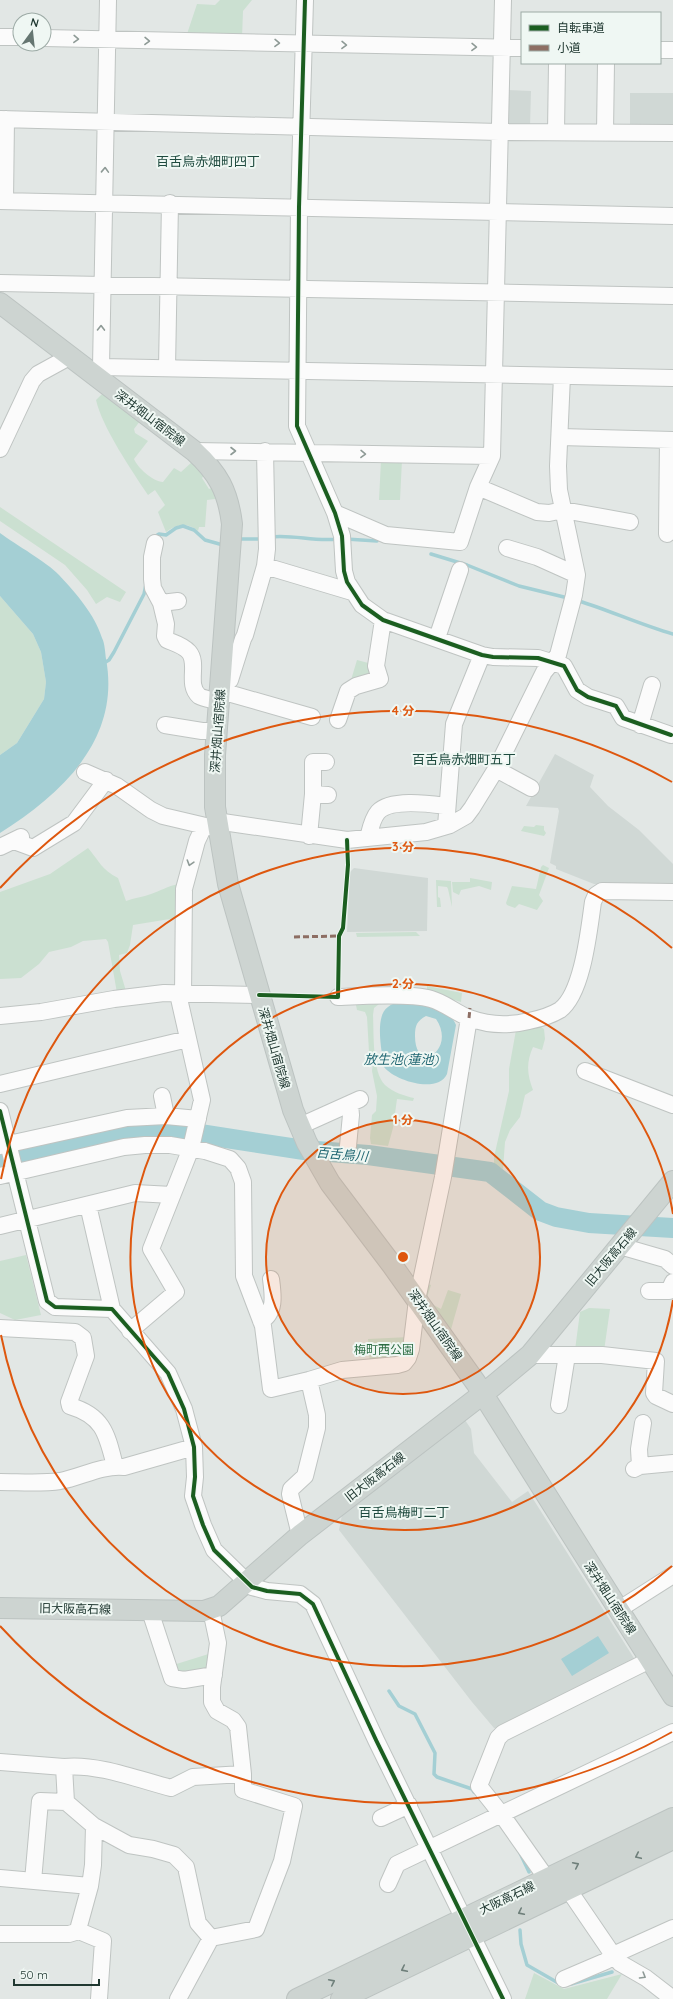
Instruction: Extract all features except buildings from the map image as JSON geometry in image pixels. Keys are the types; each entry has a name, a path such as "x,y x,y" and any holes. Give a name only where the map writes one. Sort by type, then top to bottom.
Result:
{"main road":[{"name":"深井畑山宿院線","path":"0,303 69,357 97,371 194,451 209,465 222,484 230,504 232,524 217,731 212,825 293,1110 318,1164 342,1200 417,1300 482,1394 673,1696"},
{"name":"旧大阪高石線","path":"0,1608 204,1611 211,1610 219,1606 300,1535 482,1394 530,1354 673,1181"},
{"name":"大阪高石線","path":"341,1999 468,1927 547,1879 673,1818"},
{"name":"大阪高石線","path":"297,1999 468,1927 568,1889 673,1839"}],"street":[{"path":"108,0 102,285 97,371 167,368 673,378"},
{"path":"305,0 305,44 299,207 297,426 335,513 342,536 344,571 352,592 362,605 383,620 482,655 494,657 538,658 564,666 577,690 588,697 616,706 623,718 671,736"},
{"path":"335,513 386,535 460,542 478,487 492,456 503,0"},
{"path":"0,37 12,38"},
{"path":"52,38 521,48"},
{"path":"661,50 673,50"},
{"path":"556,132 557,64"},
{"path":"605,132 606,64"},
{"path":"673,133 499,132 3,119 3,201 104,202 673,216"},
{"path":"167,368 170,204"},
{"path":"0,283 673,296"},
{"path":"0,449 4,424 13,423 27,389 35,377 69,357"},
{"path":"85,772 106,780 151,810 163,816 212,825 347,840 426,832 446,826 466,816 478,801 496,769 544,672 558,655 568,621 577,575 559,490 558,466 562,376"},
{"path":"560,437 670,440 667,534"},
{"path":"194,451 492,456"},
{"path":"220,694 230,680 243,639 246,635 265,566 268,549 265,451"},
{"path":"478,487 537,512 549,513 563,510 630,522"},
{"path":"155,543 152,557 152,580 153,588 162,602 166,624 164,636 167,640 182,646 189,652 192,661 194,689 200,696 220,694 312,717"},
{"path":"506,548 536,557 577,575"},
{"path":"265,566 352,592"},
{"path":"437,638 460,570"},
{"path":"162,602 178,601"},
{"path":"338,720 348,691 356,686 380,679 376,666 383,620"},
{"path":"446,826 454,724 482,655"},
{"path":"640,725 652,685"},
{"path":"165,725 202,731 217,731"},
{"path":"309,836 321,795 313,762 326,762"},
{"path":"496,769 531,788"},
{"path":"12,842 33,848 74,823 106,780"},
{"path":"368,838 375,818 383,808 414,802 448,806"},
{"path":"130,1331 176,1292 151,1249 191,1146 202,1100 188,1039 181,994 184,889 197,841 212,825"},
{"path":"338,997 422,997 441,1003 468,1018 500,1025 547,1017 560,1010 572,995 587,948 593,902 596,895 602,891 673,892"},
{"path":"0,1016 42,1012 114,999 164,993 259,994"},
{"path":"9,1172 124,1147 170,1145 191,1146 224,1156 230,1159 238,1168 244,1189 244,1276 263,1326 271,1389 342,1370 397,1365 404,1363 412,1349 417,1300 446,1163 468,1018"},
{"path":"0,1084 188,1039"},
{"path":"584,1071 673,1105"},
{"path":"162,1096 166,1116"},
{"path":"300,1126 355,1102 351,1115 348,1146"},
{"path":"0,1110 9,1172 27,1220 46,1301 55,1307 112,1309"},
{"path":"5,1147 127,1118 166,1116 197,1121"},
{"path":"0,1226 135,1192 172,1195"},
{"path":"88,1205 112,1309 168,1373 184,1409 194,1447 194,1496 203,1525 214,1550 246,1583 258,1589 300,1594 313,1604 373,1733 503,1999"},
{"path":"624,1240 665,1259 673,1266"},
{"path":"261,1321 266,1318 274,1300 271,1279"},
{"path":"649,1291 669,1291 673,1282"},
{"path":"0,1328 75,1332 83,1338 86,1356 69,1402 70,1406 84,1410 107,1434 115,1466"},
{"path":"530,1354 602,1355 656,1361 654,1393 673,1404"},
{"path":"559,1405 567,1355"},
{"path":"300,1535 290,1494 291,1489 305,1476 317,1428 317,1416 309,1380"},
{"path":"643,1423 637,1467 673,1464"},
{"path":"0,1482 60,1481 115,1466 124,1467 194,1447"},
{"path":"618,1610 673,1575"},
{"path":"211,1610 218,1643 212,1687 212,1702 217,1710 233,1720 238,1727 243,1774 243,1790 294,1806 293,1818 282,1861 256,1929 211,1938"},
{"path":"150,1611 172,1678 184,1680 214,1675"},
{"path":"547,1879 502,1815 478,1786 498,1738 503,1733 650,1660"},
{"path":"388,1884 397,1864 673,1732"},
{"path":"0,1762 64,1767 73,1766 100,1770 171,1788 193,1777 243,1774"},
{"path":"64,1767 66,1802"},
{"path":"34,1881 40,1801 66,1802 94,1826 129,1845 153,1849 174,1856 178,1859 186,1867 198,1923 211,1938"},
{"path":"380,1818 409,1805"},
{"path":"79,1931 90,1886 93,1865 94,1826"},
{"path":"0,1878 90,1886"},
{"path":"568,1889 620,1963 646,1978 673,1999"},
{"path":"564,1979 606,1961 613,1955 673,1928"},
{"path":"0,1934 70,1934 79,1931 103,1941 99,1999"},
{"path":"178,1999 211,1938"}],"shaded area":[{"path":"506,90 531,91 530,127 505,126"},
{"path":"630,93 673,93 673,129 630,129"},
{"path":"555,754 594,775 590,787 608,806 639,830 673,864 673,887 594,884 556,869 556,866 550,863 559,811 558,808 526,806"},
{"path":"354,868 428,878 427,931 347,932 350,872"},
{"path":"465,1420 471,1429 474,1453 512,1502 528,1491 637,1663 501,1729 494,1728 472,1702 339,1530 342,1515"}],"green space":[{"path":"220,0 252,0 243,11 242,38 187,34 197,4 215,5"},
{"path":"106,390 143,417 134,429 135,433 148,441 134,459 138,466 146,474 155,480 163,482 174,468 181,472 192,462 205,474 202,478 209,489 214,487 215,499 207,500 205,527 199,527 198,531 190,526 182,525 174,527 166,532 158,512 165,505 155,490 148,495 118,449 104,423 96,400"},
{"path":"381,460 402,460 400,500 379,500"},
{"path":"0,507 126,592 120,602 107,597 96,604 87,590 65,565 0,521"},
{"path":"0,596 33,634 41,652 46,682 44,699 17,743 0,755"},
{"path":"357,660 372,664 375,678 351,680"},
{"path":"536,825 544,826 546,833 544,836 521,831 524,826 534,827"},
{"path":"88,848 104,868 118,878 126,901 178,884 176,918 133,925 130,945 127,953 119,955 120,971 126,991 117,993 108,942 106,939 83,941 71,947 49,952 39,964 21,978 0,979 0,892 50,874"},
{"path":"543,865 549,868 539,895 543,901 537,910 519,904 515,908 507,905 506,903 512,886 536,889 541,867"},
{"path":"470,878 492,882 491,890 479,886 461,890 459,895 453,892 452,882 470,882"},
{"path":"436,880 451,881 452,907 447,887 438,886 438,897 440,898 441,907 437,907"},
{"path":"416,932 420,936 357,937 356,933"},
{"path":"427,986 462,993 461,1002 427,992"},
{"path":"379,1004 374,1008 373,1015 374,1052 378,1071 385,1085 392,1090 414,1098 413,1101 397,1099 393,1128 388,1146 371,1144 370,1138 372,1115 376,1111 377,1096 372,1071 373,1063 369,1052 367,1017 365,1012 357,1010 356,1005"},
{"path":"538,1025 544,1029 545,1039 542,1050 533,1047 529,1058 529,1079 533,1090 525,1095 520,1117 510,1130 505,1142 503,1169 494,1164 494,1157 509,1091 509,1069 516,1030"},
{"path":"26,1255 41,1315 15,1320 0,1313 0,1261"},
{"path":"428,1284 431,1285 426,1301 441,1309 448,1290 461,1294 450,1333 423,1299"},
{"path":"589,1308 610,1309 604,1351 575,1350 580,1312"},
{"name":"梅町西公園","path":"409,1337 405,1355 370,1365 368,1339"},
{"path":"215,1652 209,1670 181,1675 170,1666"},
{"path":"534,1973 564,1989 622,1974 607,1999 525,1999"}],"water":[{"path":"0,533 54,570 72,589 90,613 99,629 104,643 108,688 104,714 95,739 82,761 65,782 45,801 0,833 0,755 17,743 44,699 46,682 41,652 33,634 0,596"},
{"name":"放生池(蓮池)","path":"412,1001 443,1011 449,1015 456,1025 447,1074 442,1080 435,1083 426,1084 406,1081 389,1072 384,1067 380,1035 381,1018 384,1012 391,1005","holes":["426,1016 436,1019 441,1030 442,1040 439,1049 433,1054 427,1056 421,1055 417,1048 415,1036 416,1026 420,1020"]},
{"path":"598,1636 609,1653 572,1676 561,1659"}],"waterway":[{"path":"153,538 159,534 166,535 176,528 183,526 194,530 205,540 223,545"},
{"path":"270,537 287,536 320,540 337,539"},
{"path":"239,539 262,539"},
{"path":"346,539 377,541"},
{"path":"431,554 467,565 519,586 568,598"},
{"path":"104,663 109,660 114,652 144,594 146,584"},
{"path":"579,601 673,634"},
{"name":"百舌鳥川","path":"0,1164 105,1136 137,1131 187,1132 304,1150 368,1155 490,1172 540,1211 556,1217 589,1223 673,1228"},
{"path":"389,1691 399,1706 415,1714 435,1753 434,1774 437,1777 472,1789 474,1792"},
{"path":"520,1853 529,1872"},
{"path":"520,1930 521,1944 527,1965 560,1984"},
{"path":"571,1984 612,1972"}],"marked path":[{"path":"294,937 339,936"},
{"path":"469,1018 470,1008"}],"cycle path":[{"path":"305,0 299,207 297,426 335,513 342,536 344,571 347,582 362,605 383,620 482,655 493,657 538,658 564,666 577,690 588,697 616,706 623,718 671,735"},
{"path":"259,995 338,997 339,936 343,928 348,865 347,840"},
{"path":"0,1111 47,1301 55,1307 112,1309 168,1373 184,1409 194,1447 195,1477 193,1496 214,1550 252,1587 267,1591 300,1594 313,1604 376,1740 503,1999"}],"district":[{"name":"百舌鳥赤畑町四丁","path":"208,161"},
{"name":"百舌鳥赤畑町五丁","path":"464,759"},
{"name":"百舌鳥梅町二丁","path":"404,1512"}]}
